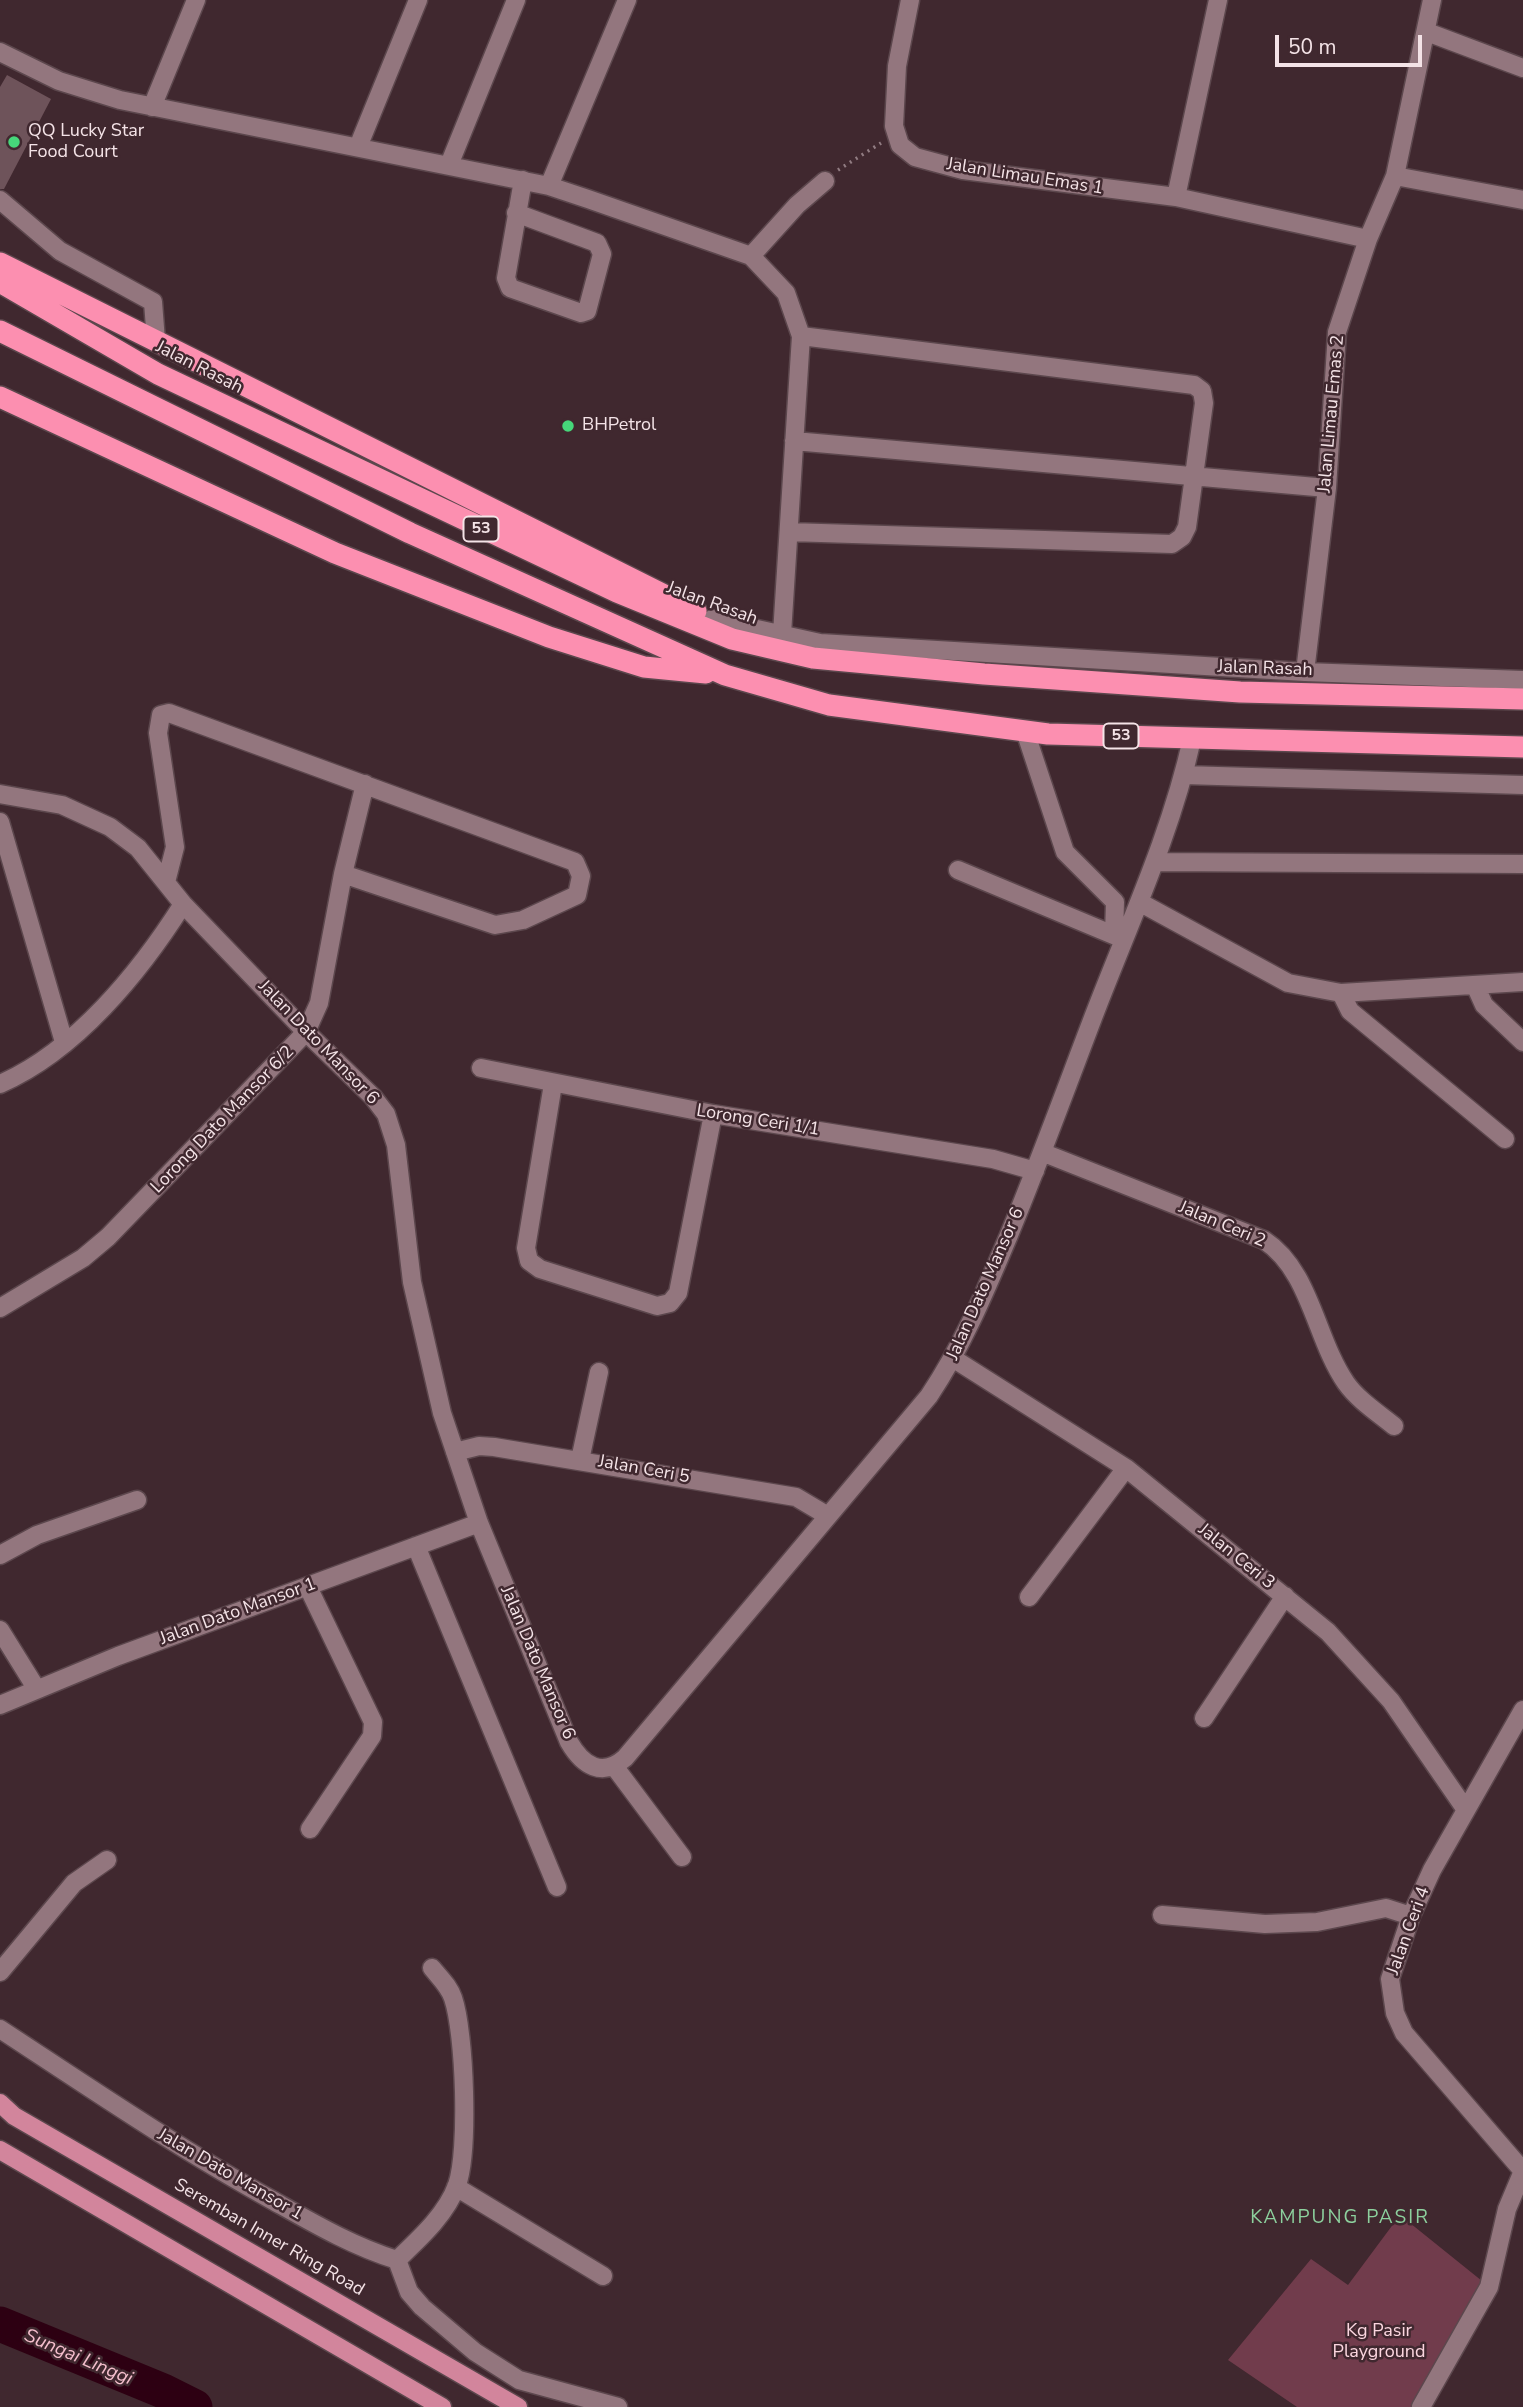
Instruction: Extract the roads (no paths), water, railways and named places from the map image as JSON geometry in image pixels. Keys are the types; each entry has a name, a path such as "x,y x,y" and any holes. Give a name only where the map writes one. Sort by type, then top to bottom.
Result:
{"highway":[{"path":"0,263 712,619 813,659"},
{"name":"Jalan Rasah","path":"0,282 158,374 617,592 732,639 813,659 1241,692 1523,699"},
{"name":"53","path":"0,331 410,533 725,675 829,705 1025,731 1192,739 1523,747"},
{"path":"0,338 45,355"},
{"path":"0,397 335,554 550,637 644,667 725,675"}],"main road":[{"name":"Seremban Inner Ring Road","path":"0,2103 15,2116 518,2407"},
{"path":"0,2150 442,2407"}],"street":[{"path":"152,107 196,0"},
{"path":"358,147 418,0"},
{"path":"449,165 516,0"},
{"path":"549,186 627,0"},
{"name":"Jalan Limau Emas 1","path":"910,0 897,66 896,136 906,152 915,157 963,170 1176,197 1368,239"},
{"path":"1176,197 1218,0"},
{"name":"Jalan Limau Emas 2","path":"1305,673 1327,488 1337,332 1368,239 1395,176 1432,0"},
{"path":"1427,32 1523,68"},
{"path":"0,52 59,81 152,107 549,186 751,256 786,293 801,336 782,634"},
{"path":"1395,176 1523,200"},
{"path":"516,213 597,243 601,248 599,268 587,311 581,313 510,288 506,278 516,213 523,180"},
{"path":"751,256 797,205 825,181"},
{"path":"0,200 60,251 153,302 156,341"},
{"path":"789,532 1172,544 1182,537 1187,527 1196,476 1204,397 1194,384 801,336"},
{"path":"794,441 1327,488"},
{"path":"712,619 846,645 1305,673 1523,680"},
{"path":"166,882 175,847 158,733 161,715 178,715 575,862 581,876 577,895 508,925 495,925 343,874"},
{"path":"958,870 1119,937 1115,902 1065,852 1025,731"},
{"name":"Jalan Dato Mansor 6","path":"0,794 62,805 110,827 138,848 183,904 306,1032 373,1097 393,1129 412,1282 439,1402 478,1523 569,1742 585,1764 602,1770 625,1758 929,1396 954,1359 979,1309 1044,1153 1119,937 1141,903 1184,775 1192,739"},
{"path":"1184,775 1523,785"},
{"name":"Lorong Dato Mansor 6/2","path":"0,1308 83,1258 108,1237 306,1032 318,1003 343,874 365,784"},
{"path":"0,822 64,1042"},
{"path":"1155,862 1523,864"},
{"path":"1141,903 1288,983 1340,993 1523,982"},
{"path":"0,1084 46,1059 64,1042 151,955 183,904"},
{"path":"1475,985 1484,1005 1523,1042"},
{"path":"1340,993 1350,1011 1504,1139"},
{"name":"Lorong Ceri 1/1","path":"481,1068 713,1114 993,1159 1035,1171"},
{"path":"553,1084 526,1248 529,1261 540,1269 657,1306 670,1303 678,1293 713,1114"},
{"name":"Jalan Ceri 2","path":"1044,1153 1264,1240 1279,1250 1304,1291 1328,1350 1347,1384 1394,1426"},
{"name":"Jalan Ceri 3","path":"954,1359 1126,1468 1328,1632 1391,1701 1466,1810"},
{"path":"580,1460 598,1372"},
{"name":"Jalan Ceri 5","path":"455,1452 479,1446 494,1447 796,1497 828,1516"},
{"path":"1029,1597 1126,1468"},
{"path":"0,1555 37,1535 137,1500"},
{"name":"Jalan Dato Mansor 1","path":"0,1705 36,1688 478,1523"},
{"path":"416,1546 557,1887"},
{"path":"308,1587 373,1722 372,1735 310,1829"},
{"path":"1204,1718 1285,1596"},
{"path":"0,1630 36,1688"},
{"name":"Jalan Ceri 4","path":"1523,1710 1466,1810 1411,1916 1390,1979 1395,2013 1404,2033 1523,2171"},
{"path":"614,1766 682,1857"},
{"path":"0,1972 74,1883 107,1860"},
{"path":"1162,1915 1265,1924 1317,1922 1386,1908 1411,1916"},
{"path":"432,1968 447,1986 456,2008 466,2132 463,2163 456,2187 442,2211 397,2260 409,2292 422,2307 475,2353 519,2380 618,2407"},
{"name":"Jalan Dato Mansor 1","path":"0,2029 190,2155 322,2228 366,2250 397,2260"},
{"path":"1421,2407 1489,2287 1507,2208 1523,2171"},
{"path":"456,2187 603,2276"}],"waterway":[{"name":"Sungai Linggi","path":"0,2324 163,2391 195,2407"}],"place":[{"name":"QQ Lucky Star Food Court","path":"14,142"},
{"name":"BHPetrol","path":"568,426"}],"district":[{"name":"KAMPUNG PASIR","path":"1340,2218"}],"park label":[{"name":"Kg Pasir Playground","path":"1379,2342"}]}
